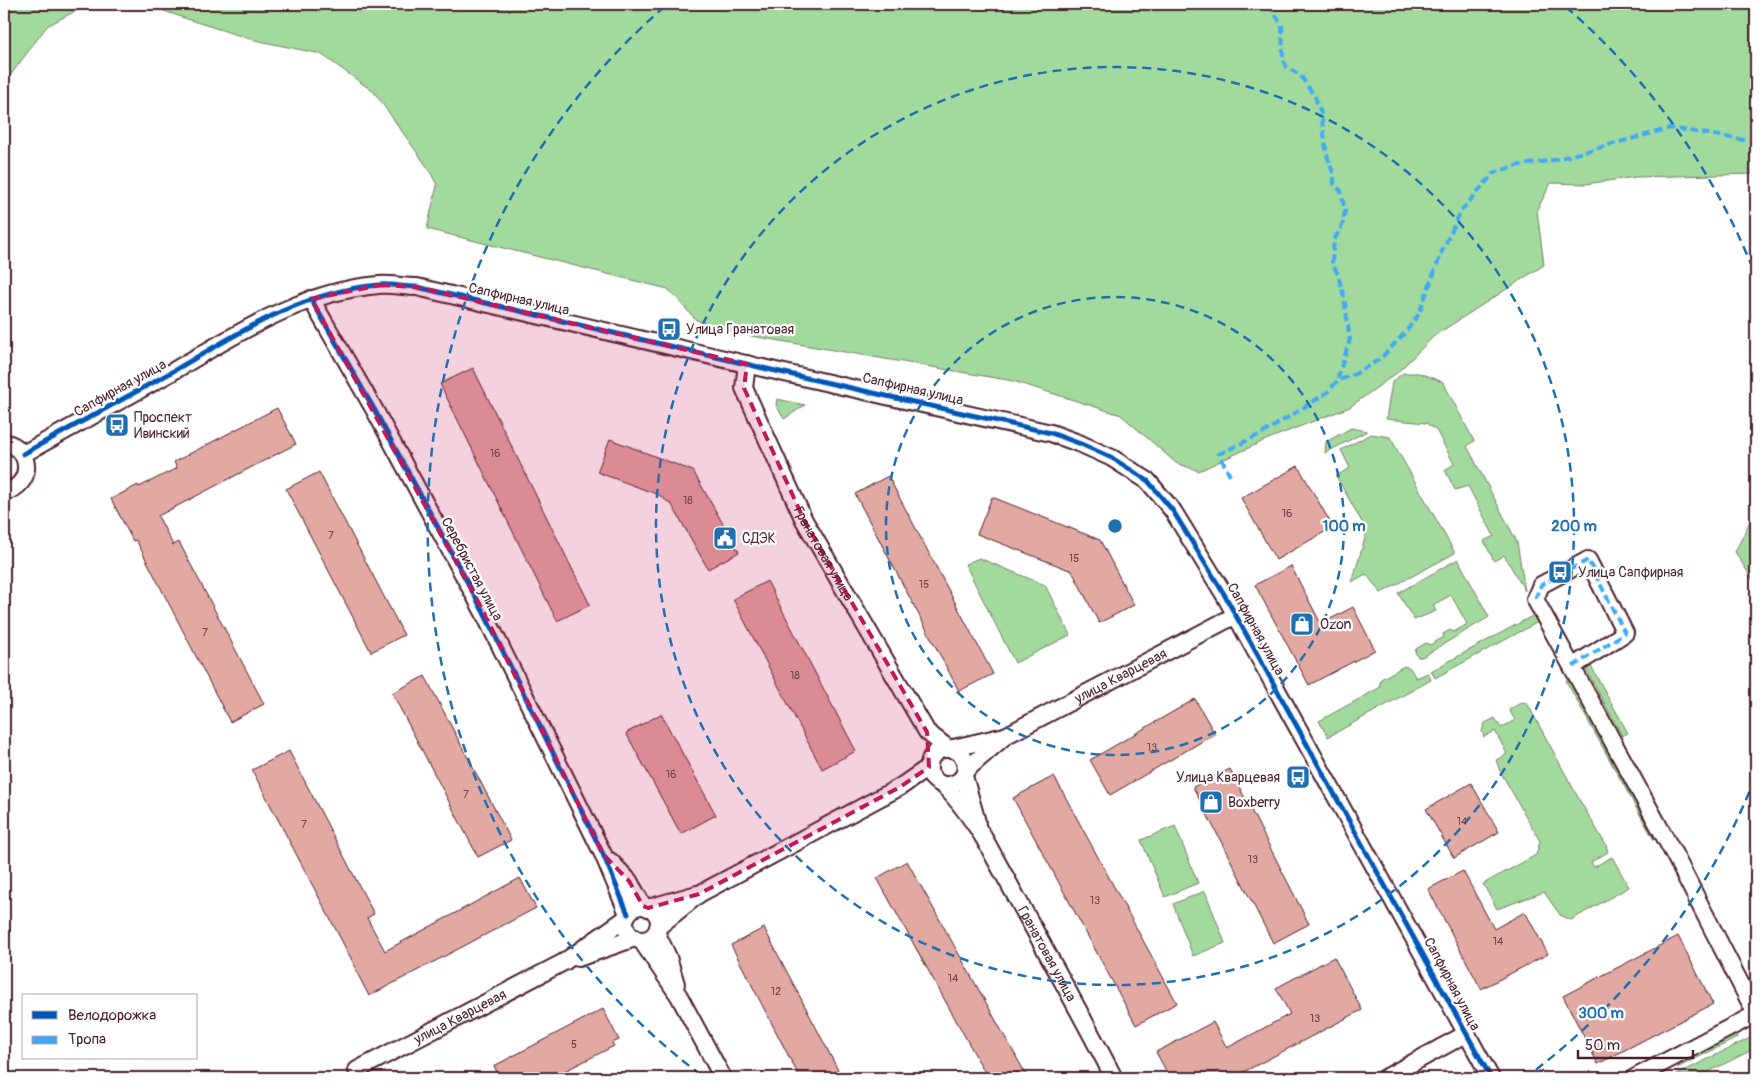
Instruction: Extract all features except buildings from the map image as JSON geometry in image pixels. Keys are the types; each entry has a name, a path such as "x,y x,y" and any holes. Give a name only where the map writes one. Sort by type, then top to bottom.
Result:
{"street":[{"name":"Сапфирная улица","path":"23,454 101,412 255,323 311,299 350,289 380,285 417,287 1031,428 1081,444 1112,458 1148,481 1173,511 1236,615 1491,1078"},
{"name":"Серебристая улица","path":"311,299 374,409 483,611 603,854"},
{"name":"Гранатовая улица","path":"747,364 744,388 804,520 927,732 949,748"},
{"path":"4,442 12,444 23,454 26,461 24,477 20,484 14,489 4,492"},
{"path":"1572,667 1625,633 1588,560 1541,585 1535,599 1572,667 1674,854 1756,1014 1634,1078"},
{"name":"улица Кварцевая","path":"1005,736 1236,615"},
{"name":"Гранатовая улица","path":"927,732 929,764"},
{"path":"564,962 638,939 647,939 699,894 900,787 929,764 937,752 1005,736"},
{"path":"900,787 955,784 1005,736"},
{"path":"949,748 960,753 966,764 965,773"},
{"path":"929,764 930,773 940,784"},
{"name":"Гранатовая улица","path":"965,773 979,829"},
{"name":"Гранатовая улица","path":"940,784 979,829 1114,1078"},
{"path":"603,854 628,881 646,907 657,916 657,929 668,957 679,996"},
{"path":"603,854 627,917 627,931 638,939 679,996 723,1078"},
{"path":"564,962 627,917 637,907 646,907 699,894"},
{"name":"улица Кварцевая","path":"357,1070 564,962"},
{"path":"1385,1078 1466,1034"}],"highlighted area":[{"path":"380,285 417,287 747,364 744,388 804,520 927,732 929,767 900,787 699,894 648,908 643,906 629,881 603,854 483,611 311,299"}],"green space":[{"path":"4,4 89,4 47,26 4,84"},
{"path":"144,4 1756,4 1756,174 1636,177 1586,184 1551,183 1537,210 1544,265 1434,336 1398,372 1350,407 1268,439 1199,471 1176,463 1121,415 1013,381 740,334 696,320 668,289 427,229 437,185 428,168 374,92 321,54 250,39"},
{"path":"1403,373 1419,373 1443,382 1474,441 1467,446 1517,542 1525,591 1504,555 1494,561 1484,541 1494,536 1468,486 1455,490 1445,470 1454,464 1436,430 1426,423 1386,419 1392,382"},
{"path":"777,399 805,405 784,419 776,405"},
{"path":"1351,428 1367,431 1325,453 1326,442"},
{"path":"1371,434 1390,437 1455,553 1381,593 1366,574 1352,582 1367,531 1336,476 1350,468 1341,450"},
{"path":"1756,509 1756,585 1735,552"},
{"path":"979,558 1045,585 1070,635 1015,663 965,564"},
{"path":"1458,559 1489,617 1422,657 1418,657 1415,652 1416,649 1426,643 1430,645 1444,637 1443,634 1450,630 1454,632 1467,624 1451,595 1433,605 1436,611 1414,620 1398,593"},
{"path":"1537,615 1654,840 1566,681 1569,678 1538,622 1435,678 1431,671"},
{"path":"1404,666 1410,668 1416,678 1428,673 1431,680 1328,737 1319,721 1379,688 1381,679"},
{"path":"1591,666 1628,733 1622,736 1587,671 1587,668"},
{"path":"1522,702 1527,703 1606,845 1608,852 1591,862 1594,867 1612,857 1629,887 1571,920 1560,915 1544,892 1497,909 1483,884 1536,855 1540,841 1500,771 1496,760 1507,754 1495,731 1484,737 1482,731 1485,723 1495,718 1501,728 1515,720 1509,710"},
{"path":"1175,826 1198,883 1165,897 1141,840"},
{"path":"1205,891 1225,943 1193,956 1173,904"},
{"path":"1736,1035 1737,1038 1677,1068 1682,1063"},
{"path":"1756,1035 1756,1058 1752,1050 1696,1078 1676,1078 1682,1072"}],"marked path":[{"path":"1271,4 1282,25 1283,58 1286,67 1300,75 1315,97 1321,113 1327,155 1334,176 1334,184 1341,191 1345,211 1342,226 1334,240 1332,262 1344,297 1350,339 1337,381"},
{"path":"1230,476 1219,454 1265,432 1328,392 1337,381 1355,374 1380,359 1405,333 1419,314 1442,251 1461,211 1494,173 1515,166 1554,160 1671,128 1756,142"},
{"path":"1535,599 1541,585 1588,560 1625,633 1572,667"}],"cycle path":[{"path":"23,454 270,317 296,305 323,296 350,289 384,285 417,287 1051,433 1081,444 1112,458 1148,481 1173,511 1224,594 1491,1078"},
{"path":"311,299 374,409 483,611 603,854 628,914"}],"place":[{"name":"Улица Гранатовая","path":"669,329"},
{"name":"Проспект Ивинский","path":"117,425"},
{"name":"СДЭК","path":"725,538"},
{"name":"Улица Сапфирная","path":"1560,572"},
{"name":"Ozon","path":"1302,624"},
{"name":"Улица Кварцевая","path":"1298,777"},
{"name":"Boxberry","path":"1211,802"}]}
